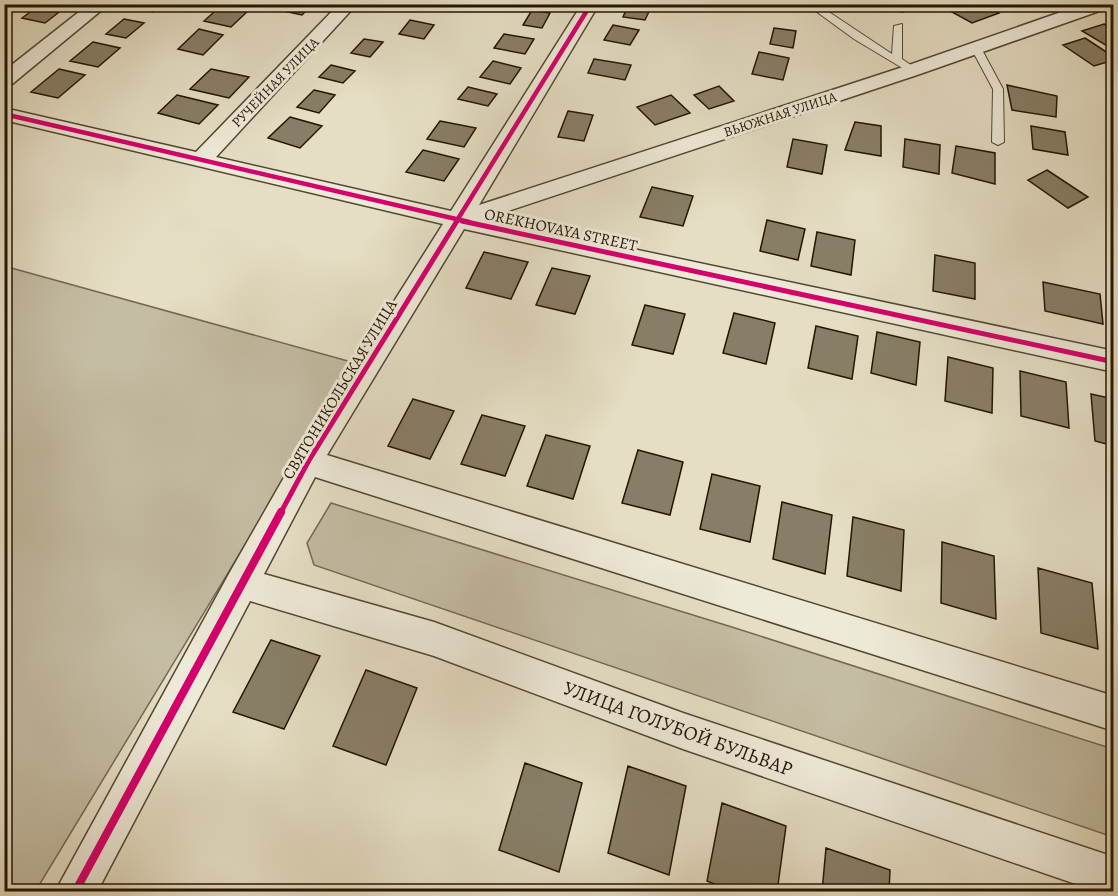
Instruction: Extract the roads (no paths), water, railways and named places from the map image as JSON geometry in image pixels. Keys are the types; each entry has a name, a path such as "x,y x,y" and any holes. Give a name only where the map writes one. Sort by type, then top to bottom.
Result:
{"street":[{"path":"4,81 102,4"},
{"name":"РУЧЕЙНАЯ УЛИЦА","path":"202,159 349,4"},
{"name":"СВЯТОНИКОЛЬСКАЯ УЛИЦА","path":"75,891 308,462 591,4"},
{"name":"ВЬЮЖНАЯ УЛИЦА","path":"458,220 905,64 975,48 1102,4"},
{"name":"OREKHOVAYA STREET","path":"4,114 458,220 1113,362"},
{"path":"308,462 1113,714"},
{"name":"УЛИЦА ГОЛУБОЙ БУЛЬВАР","path":"241,583 434,639 683,731 1113,877"}],"lane":[{"path":"810,4 857,37 905,64"},
{"path":"899,26 905,64"},
{"path":"975,48 998,89 998,142"}]}
